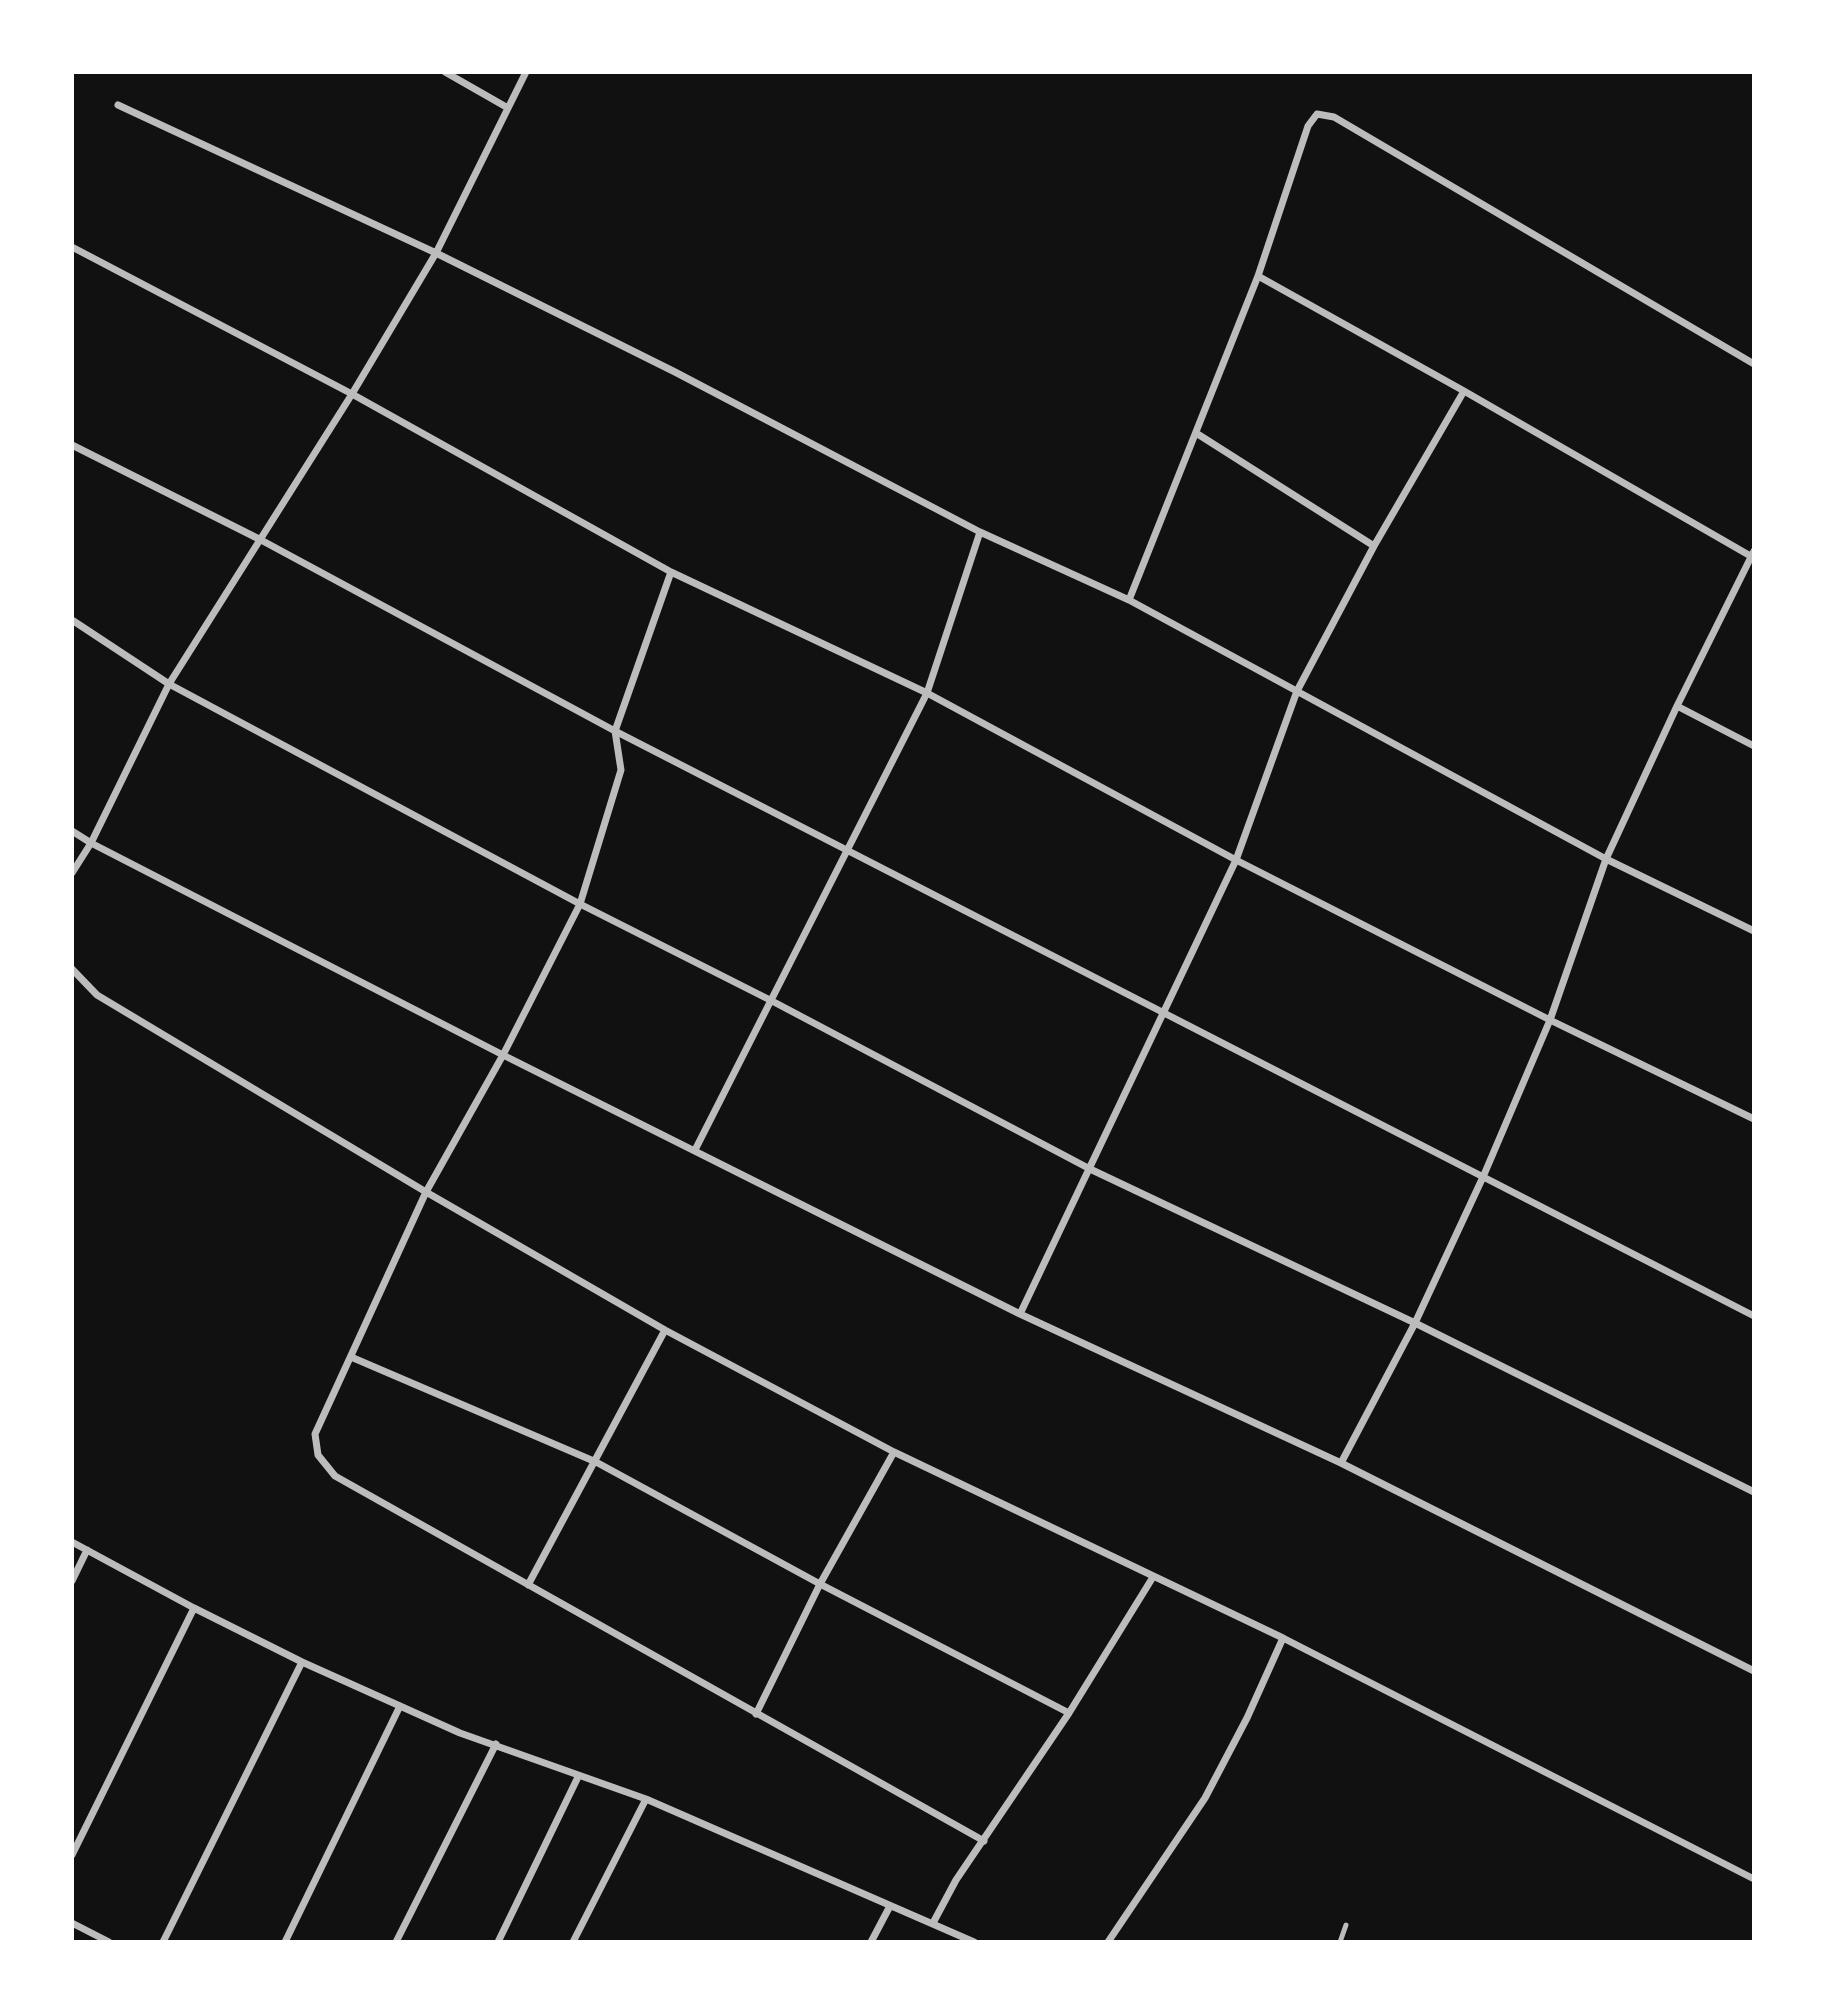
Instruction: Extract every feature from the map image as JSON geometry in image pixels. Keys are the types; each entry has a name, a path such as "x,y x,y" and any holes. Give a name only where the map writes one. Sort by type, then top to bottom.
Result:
{"street":[{"path":"445,72 508,108"},
{"path":"72,873 91,843 169,684 352,394 436,253 526,72"},
{"path":"118,105 436,253 675,372 980,532 1129,600 1606,859 1754,930"},
{"path":"1129,600 1258,276 1308,125 1317,114 1334,117 1754,364"},
{"path":"72,247 352,394 671,572 927,693 1236,860 1550,1020 1754,1119"},
{"path":"1258,276 1753,555 1677,706 1606,859 1550,1020 1483,1177 1415,1322 1341,1463"},
{"path":"1020,1314 1236,860 1297,691 1374,545 1464,391"},
{"path":"1196,433 1374,545"},
{"path":"72,445 261,540 615,731 1754,1316"},
{"path":"695,1150 927,693 980,532"},
{"path":"671,572 615,731 621,770 580,904 503,1055 426,1192 315,1434 318,1455 335,1476 984,1841"},
{"path":"72,620 169,684 580,904 1090,1169 1415,1322 1754,1492"},
{"path":"1677,706 1754,746"},
{"path":"72,831 503,1055 1020,1314 1341,1463 1754,1671"},
{"path":"72,969 97,995 426,1192 665,1330 894,1452 1283,1637 1754,1879"},
{"path":"528,1585 665,1330"},
{"path":"351,1357 596,1462 820,1584 1069,1713"},
{"path":"756,1714 820,1584 894,1452"},
{"path":"72,1542 194,1608 302,1662 400,1706 460,1732 646,1800 974,1942"},
{"path":"72,1580 87,1550"},
{"path":"933,1923 956,1880 1069,1713 1153,1577"},
{"path":"72,1855 194,1608"},
{"path":"1108,1942 1205,1798 1247,1718 1283,1637"},
{"path":"163,1942 302,1662"},
{"path":"285,1942 400,1706"},
{"path":"396,1942 496,1744"},
{"path":"498,1942 578,1777"},
{"path":"573,1942 646,1800"},
{"path":"871,1942 890,1906"},
{"path":"72,1923 109,1942"}],"lane":[{"path":"1340,1942 1346,1925"}]}
